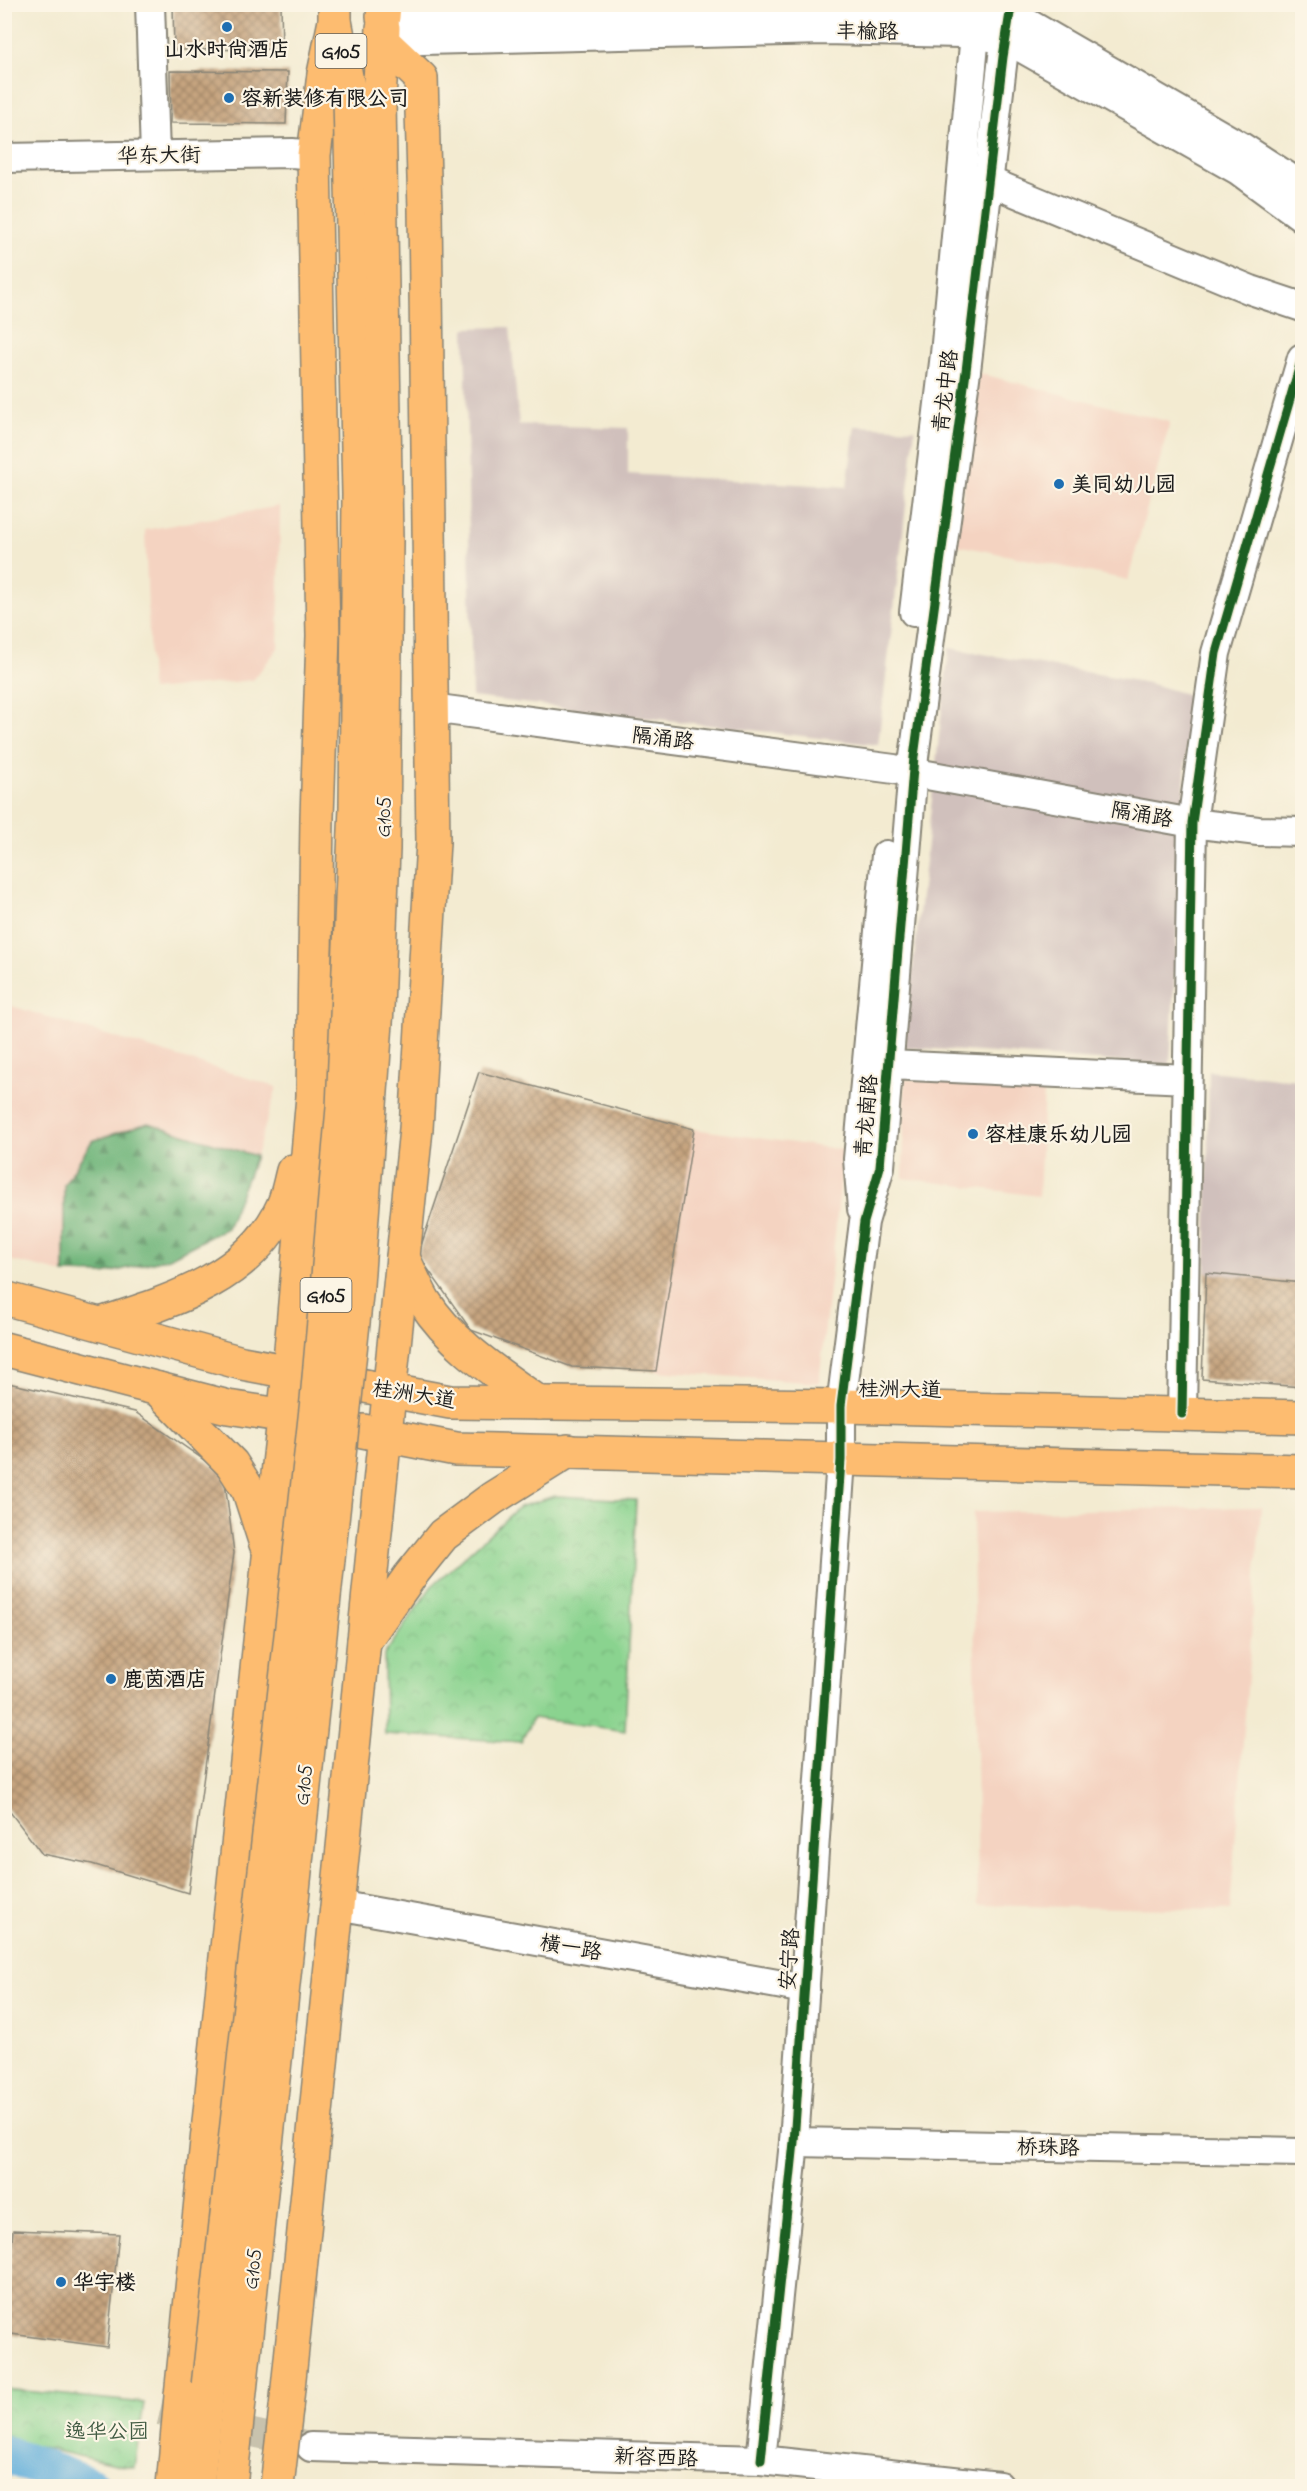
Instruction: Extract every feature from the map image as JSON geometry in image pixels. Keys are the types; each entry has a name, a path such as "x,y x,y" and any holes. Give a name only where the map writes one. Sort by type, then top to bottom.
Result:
{"main road":[{"name":"G105","path":"230,2487 357,1285 377,1009 383,849 386,541 365,99 335,13"},
{"path":"172,2487 224,1973 285,1415 313,1096 317,817 323,636 314,155 324,74 335,13"},
{"name":"G105","path":"197,2487 316,1401 343,1107 356,807 358,506 365,99 383,21"},
{"path":"277,2487 416,1130 433,842 425,210 421,78 383,21"},
{"path":"100,1324 150,1308 207,1285 257,1247 283,1206 313,1096"},
{"path":"305,1183 324,1203 347,1214 364,1217 383,1210 399,1197 411,1182"},
{"path":"403,1258 424,1300 448,1332 482,1362 539,1403"},
{"name":"桂洲大道","path":"4,1298 242,1363 450,1402 841,1406 1302,1417"},
{"path":"4,1349 228,1407 285,1415 456,1449 1302,1471"},
{"path":"158,1389 232,1464 249,1491 269,1562"},
{"path":"363,1642 443,1534 493,1498 568,1451"},
{"path":"269,1562 285,1548 308,1535 324,1531 344,1536 361,1549 370,1565"}],"street":[{"path":"150,4 155,155"},
{"name":"丰榆路","path":"383,21 760,5 978,23"},
{"name":"丰榆路","path":"383,21 824,30 978,23 1010,19 1240,146 1302,186"},
{"name":"丰榆路","path":"1010,19 1238,170 1302,217"},
{"name":"青龙中路","path":"904,771 966,371 1010,19"},
{"name":"青龙中路","path":"904,771 978,23"},
{"name":"华东大街","path":"4,158 292,153 314,155"},
{"path":"988,182 1251,290 1302,307"},
{"path":"1182,1414 1192,823 1216,653 1302,358"},
{"name":"隔涌路","path":"431,708 904,771 1192,823 1258,831 1302,832"},
{"name":"青龙南路","path":"841,1460 841,1406 864,1222 880,1167 889,1065 904,771"},
{"name":"青龙南路","path":"864,1222 858,1159 904,771"},
{"path":"889,1065 1188,1079"},
{"name":"安宁路","path":"761,2460 794,2142 841,1460"},
{"name":"横一路","path":"337,1905 805,1989"},
{"name":"桥珠路","path":"794,2142 1302,2152"},
{"name":"新容西路","path":"312,2447 761,2460 999,2487"}],"shaded area":[{"path":"510,327 519,425 628,428 628,474 847,487 855,426 915,429 878,745 472,697 465,328"},
{"name":"美同幼儿园","path":"978,373 1170,422 1128,580 957,545"},
{"path":"280,506 278,648 253,680 151,690 145,530"},
{"path":"949,648 1148,683 1189,695 1170,1065 904,1047"},
{"path":"5,1004 277,1087 256,1156 148,1123 64,1185 64,1273 5,1259"},
{"path":"1209,1071 1298,1080 1302,1106 1302,1283 1206,1273"},
{"name":"容桂康乐幼儿园","path":"905,1079 1044,1090 1039,1196 903,1178"},
{"path":"694,1129 844,1150 819,1383 656,1371"},
{"path":"1261,1507 1230,1910 978,1905 973,1512"}],"green space":[{"path":"148,1123 256,1156 227,1228 169,1258 104,1274 64,1273 64,1185 92,1141"},
{"path":"555,1496 636,1500 625,1731 533,1718 521,1742 385,1734 384,1655 431,1587 519,1507"},
{"name":"逸华公园","path":"5,2389 144,2403 134,2468 5,2440"}],"building":[{"name":"山水时尚酒店","path":"173,4 281,4 282,49 174,50"},
{"name":"容新装修有限公司","path":"170,71 288,72 286,124 171,123"},
{"path":"479,1072 694,1129 656,1371 572,1367 471,1330 418,1255"},
{"path":"1206,1273 1302,1283 1302,1387 1202,1379"},
{"name":"鹿茵酒店","path":"4,1382 135,1412 224,1474 234,1553 188,1893 92,1864 42,1854 4,1804"},
{"name":"华宇楼","path":"13,2230 119,2234 107,2347 4,2333"}],"waterway":[{"path":"4,2454 91,2486"}],"tunnel":[{"path":"160,2411 304,2445"}],"cycle path":[{"path":"761,2460 794,2142 841,1460 841,1406 864,1222 880,1167 914,757 966,371 1003,57 1010,13 1015,4"},
{"path":"1182,1414 1192,823 1216,653 1302,358"}],"place":[{"name":"山水时尚酒店","path":"227,27"},
{"name":"容新装修有限公司","path":"229,98"},
{"name":"美同幼儿园","path":"1059,484"},
{"name":"容桂康乐幼儿园","path":"973,1134"},
{"name":"鹿茵酒店","path":"111,1679"},
{"name":"华宇楼","path":"61,2282"}]}
